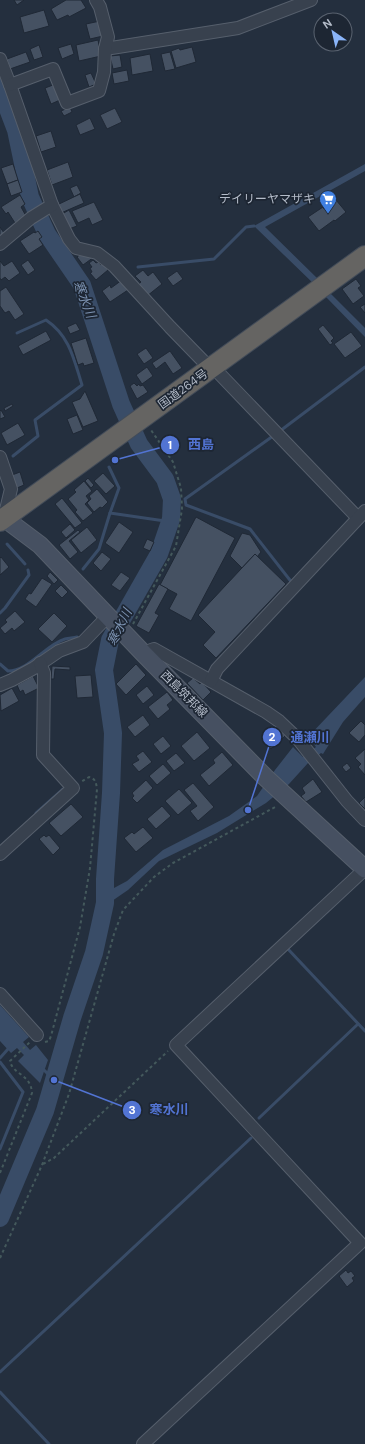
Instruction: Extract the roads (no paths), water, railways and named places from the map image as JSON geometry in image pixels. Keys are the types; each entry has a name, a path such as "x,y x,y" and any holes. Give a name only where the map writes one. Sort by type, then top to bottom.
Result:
{"highway":[{"name":"国道264号","path":"2,520 365,256"}],"main road":[{"name":"西島筑邦線","path":"2,520 40,545 126,636 265,777 365,869"}],"street":[{"path":"10,85 53,69 67,103 99,91 104,72 105,49 108,37 100,7 96,0"},
{"path":"105,49 238,28 310,0"},
{"path":"0,60 10,85 49,206 76,248 97,253 114,266 203,361 213,367 362,515 217,669 211,681"},
{"path":"0,244 31,218 49,206"},
{"path":"0,457 11,489 2,520"},
{"path":"0,685 12,680 59,651 83,642 108,616"},
{"path":"143,653 154,649 266,712 279,721 298,739 346,801 365,820"},
{"path":"0,854 73,788 43,755 44,673 40,663"},
{"path":"144,1444 363,1243 176,1045 365,869"},
{"path":"0,994 37,1035"}],"water":[{"path":"365,164 365,171 265,227 319,280 314,284 254,226"},
{"path":"330,293 365,328 365,337 326,297"},
{"path":"365,677 365,697 343,722 323,754 321,753 308,763 289,784 266,803 217,833 159,861 128,890 112,901 114,888 127,881 163,850 229,816 257,796 293,747 303,757 316,747 308,737"},
{"path":"0,1005 29,1037 23,1042 30,1050 36,1045 48,1060 40,1083 18,1061 24,1055 17,1048 11,1053 0,1041"}],"waterway":[{"name":"寒水川","path":"0,88 16,130 30,197 47,234 82,285 121,404 139,444 165,479 172,499 171,519 159,554 110,640 104,670 113,733 111,793 105,879 105,903 94,953 72,1018 45,1111 0,1218"},
{"path":"138,267 214,259 246,227 254,226"},
{"path":"13,456 38,436 35,420 82,385 70,349 61,333 54,326 46,320 17,333"},
{"path":"280,431 365,367"},
{"path":"273,436 185,499 186,505 250,529 293,584"},
{"path":"109,467 119,488 110,513 165,521 171,519"},
{"path":"83,569 99,549 110,513"},
{"path":"7,544 25,564"},
{"path":"0,613 29,575 28,570"},
{"path":"0,664 8,671 16,670 23,667 58,642 77,637"},
{"path":"36,813 63,789"},
{"path":"287,948 365,1031"},
{"path":"259,1118 358,1024"},
{"path":"0,1058 8,1049"},
{"path":"0,1062 23,1092 0,1149"},
{"path":"42,1068 54,1080"},
{"path":"0,1372 251,1138"},
{"path":"0,1392 49,1444"}],"place":[{"name":"デイリーヤマザキ","path":"328,214"},
{"name":"西島","path":"115,460"},
{"name":"通瀬川","path":"248,810"},
{"name":"寒水川","path":"54,1080"}]}
